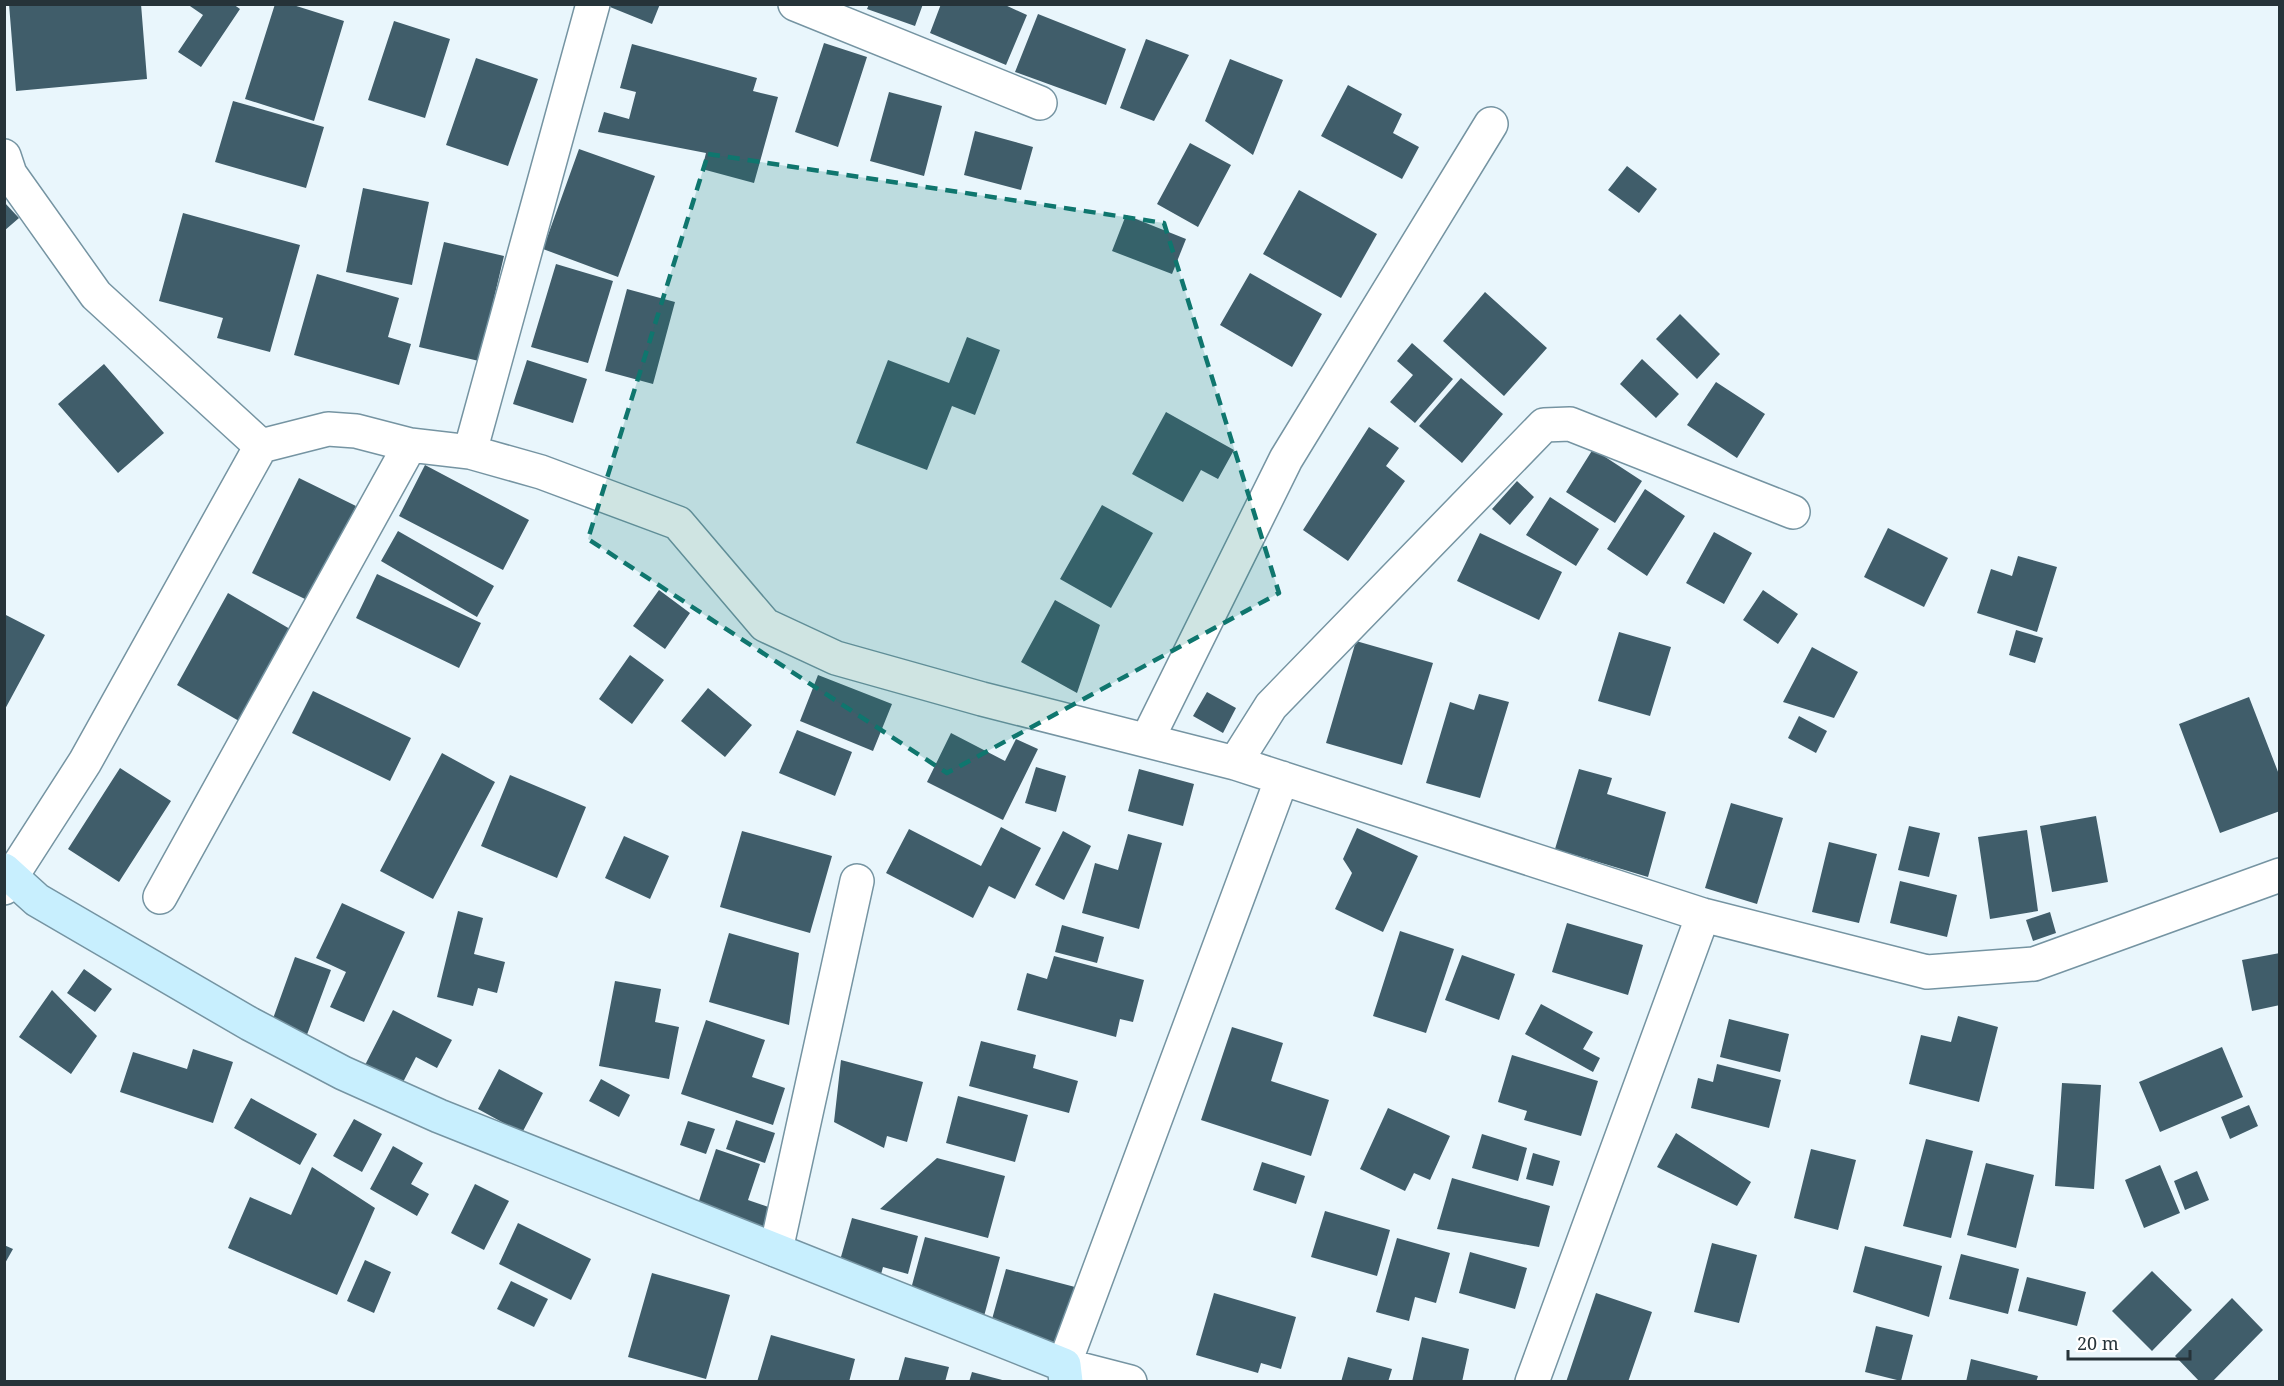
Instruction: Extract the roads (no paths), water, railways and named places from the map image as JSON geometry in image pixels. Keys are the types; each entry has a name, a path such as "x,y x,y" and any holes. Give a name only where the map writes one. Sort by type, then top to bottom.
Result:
{"street":[{"path":"470,452 593,4"},
{"path":"795,4 1040,103"},
{"path":"1147,740 1286,459 1491,124"},
{"path":"4,156 10,174 96,295 261,446"},
{"path":"1236,763 1271,706 1544,425 1570,424 1792,512"},
{"path":"1130,1382 1065,1373 776,1250 439,1116 343,1073 250,1024 108,943 37,900 7,878 85,762 261,446 328,429 356,431 410,445 470,452 541,472 678,523 765,625 836,658 982,699 1236,763 1703,915 1927,972 2034,964 2280,875"},
{"path":"160,897 410,445"},
{"path":"1065,1373 1282,778"},
{"path":"776,1250 857,881"},
{"path":"1532,1382 1703,915"}]}
